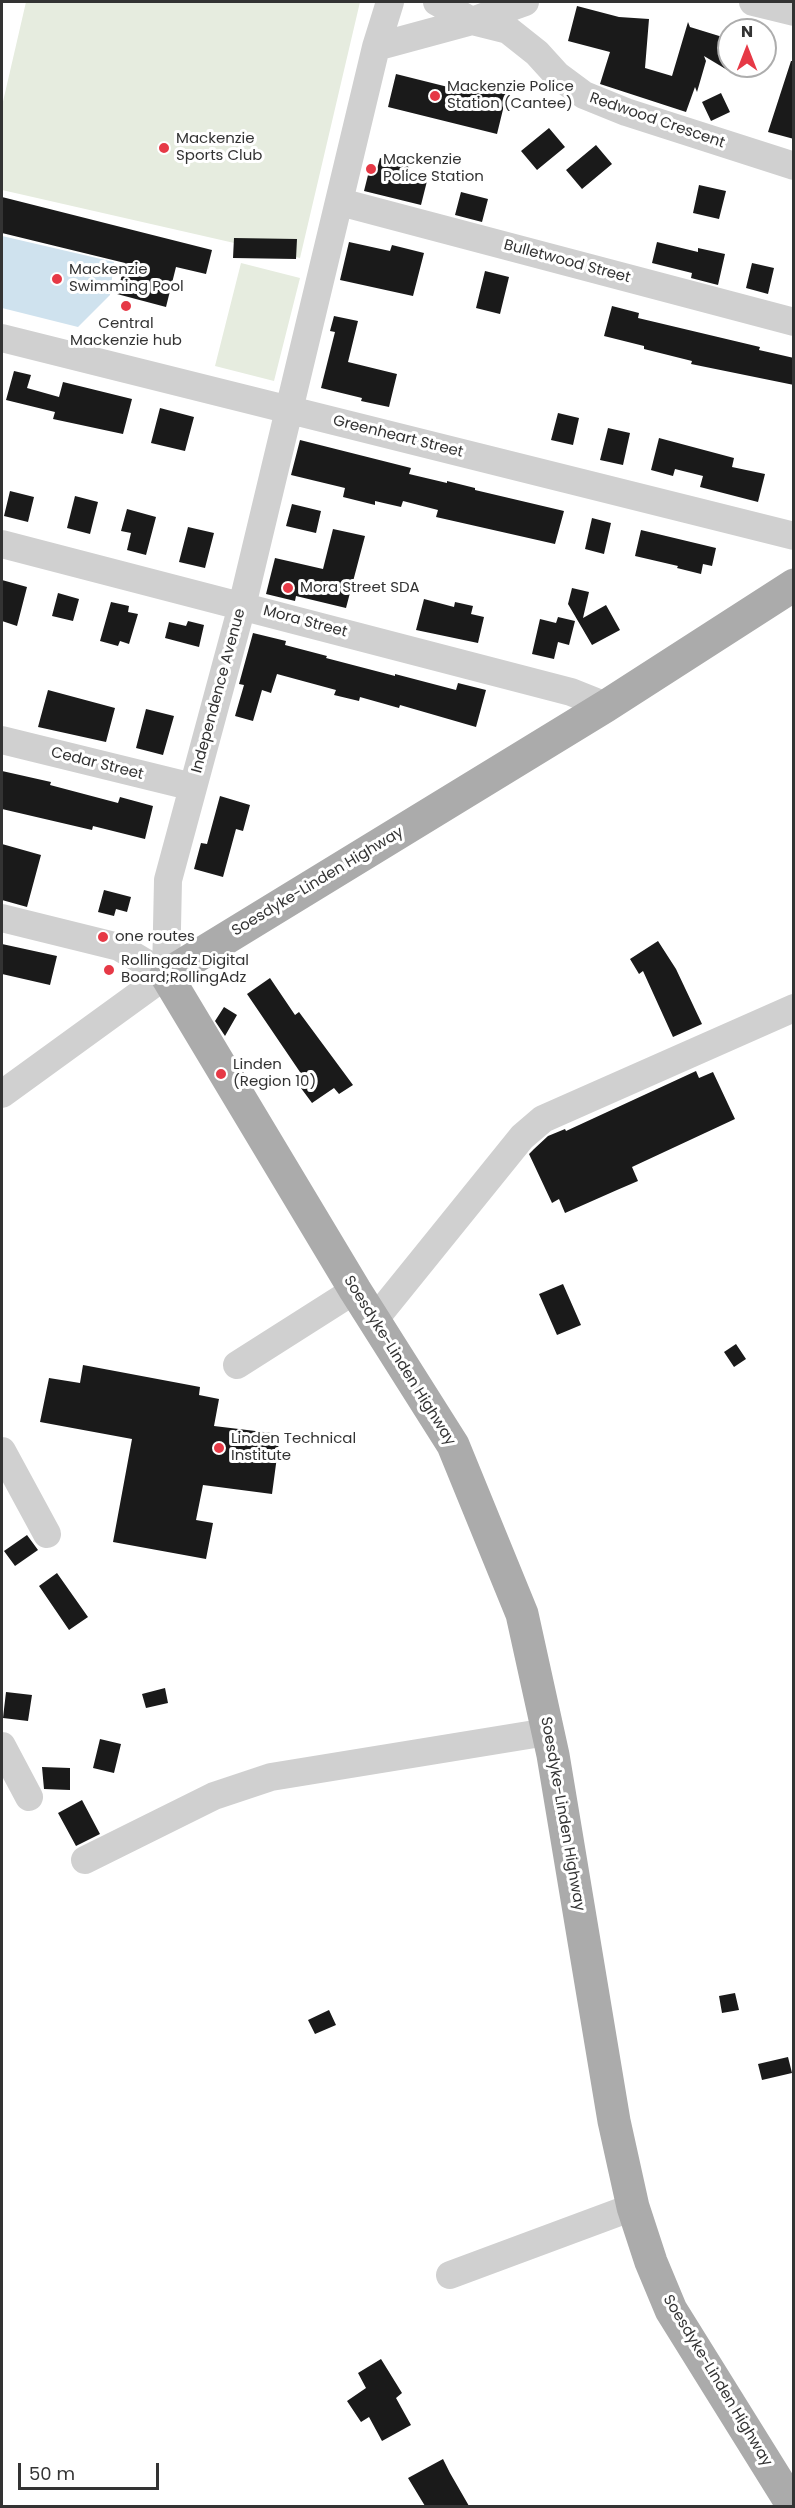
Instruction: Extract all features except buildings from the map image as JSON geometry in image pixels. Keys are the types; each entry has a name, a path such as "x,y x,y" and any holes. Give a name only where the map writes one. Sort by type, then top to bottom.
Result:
{"main road":[{"name":"Soesdyke-Linden Highway","path":"793,2506 671,2310 651,2262 633,2207 614,2121 547,1732 522,1614 453,1445 355,1290 166,975 606,706 794,585"}],"street":[{"name":"Independence Avenue","path":"166,975 168,880 242,606 376,47 390,2"},
{"name":"Redwood Crescent","path":"437,2 472,21 508,30 537,53 556,75 584,95 626,112 794,166"},
{"name":"Redwood Crescent","path":"376,47 472,21 525,2"},
{"path":"753,2 794,12"},
{"name":"Bulletwood Street","path":"340,202 794,322"},
{"name":"Greenheart Street","path":"2,338 794,536"},
{"name":"Mora Street","path":"2,544 570,692 606,706"},
{"name":"Cedar Street","path":"2,740 194,788"},
{"path":"2,918 119,947 166,975 2,1095"},
{"path":"375,1319 522,1137 543,1119 794,1008"},
{"path":"237,1365 355,1290"},
{"path":"2,1451 47,1534"},
{"path":"85,1860 214,1796 271,1777 547,1732"},
{"path":"2,1746 28,1797"},
{"path":"450,2276 633,2207"}],"shaded area":[{"name":"Mackenzie Sports Club","path":"26,2 360,2 300,258 2,190 2,106"},
{"path":"241,263 300,278 274,381 215,366"}],"water":[{"name":"Mackenzie Swimming Pool","path":"2,236 114,262 110,295 78,327 2,308"}],"place":[{"name":"Mackenzie Police Station (Cantee)","path":"435,96"},
{"name":"Mackenzie Sports Club","path":"164,148"},
{"name":"Mackenzie Police Station","path":"371,169"},
{"name":"Mackenzie Swimming Pool","path":"57,279"},
{"name":"Central Mackenzie hub","path":"126,306"},
{"name":"Mora Street SDA","path":"288,588"},
{"name":"one routes","path":"103,937"},
{"name":"Rollingadz Digital Board;RollingAdz","path":"109,970"},
{"name":"Linden (Region 10)","path":"221,1074"},
{"name":"Linden Technical Institute","path":"219,1448"}]}
